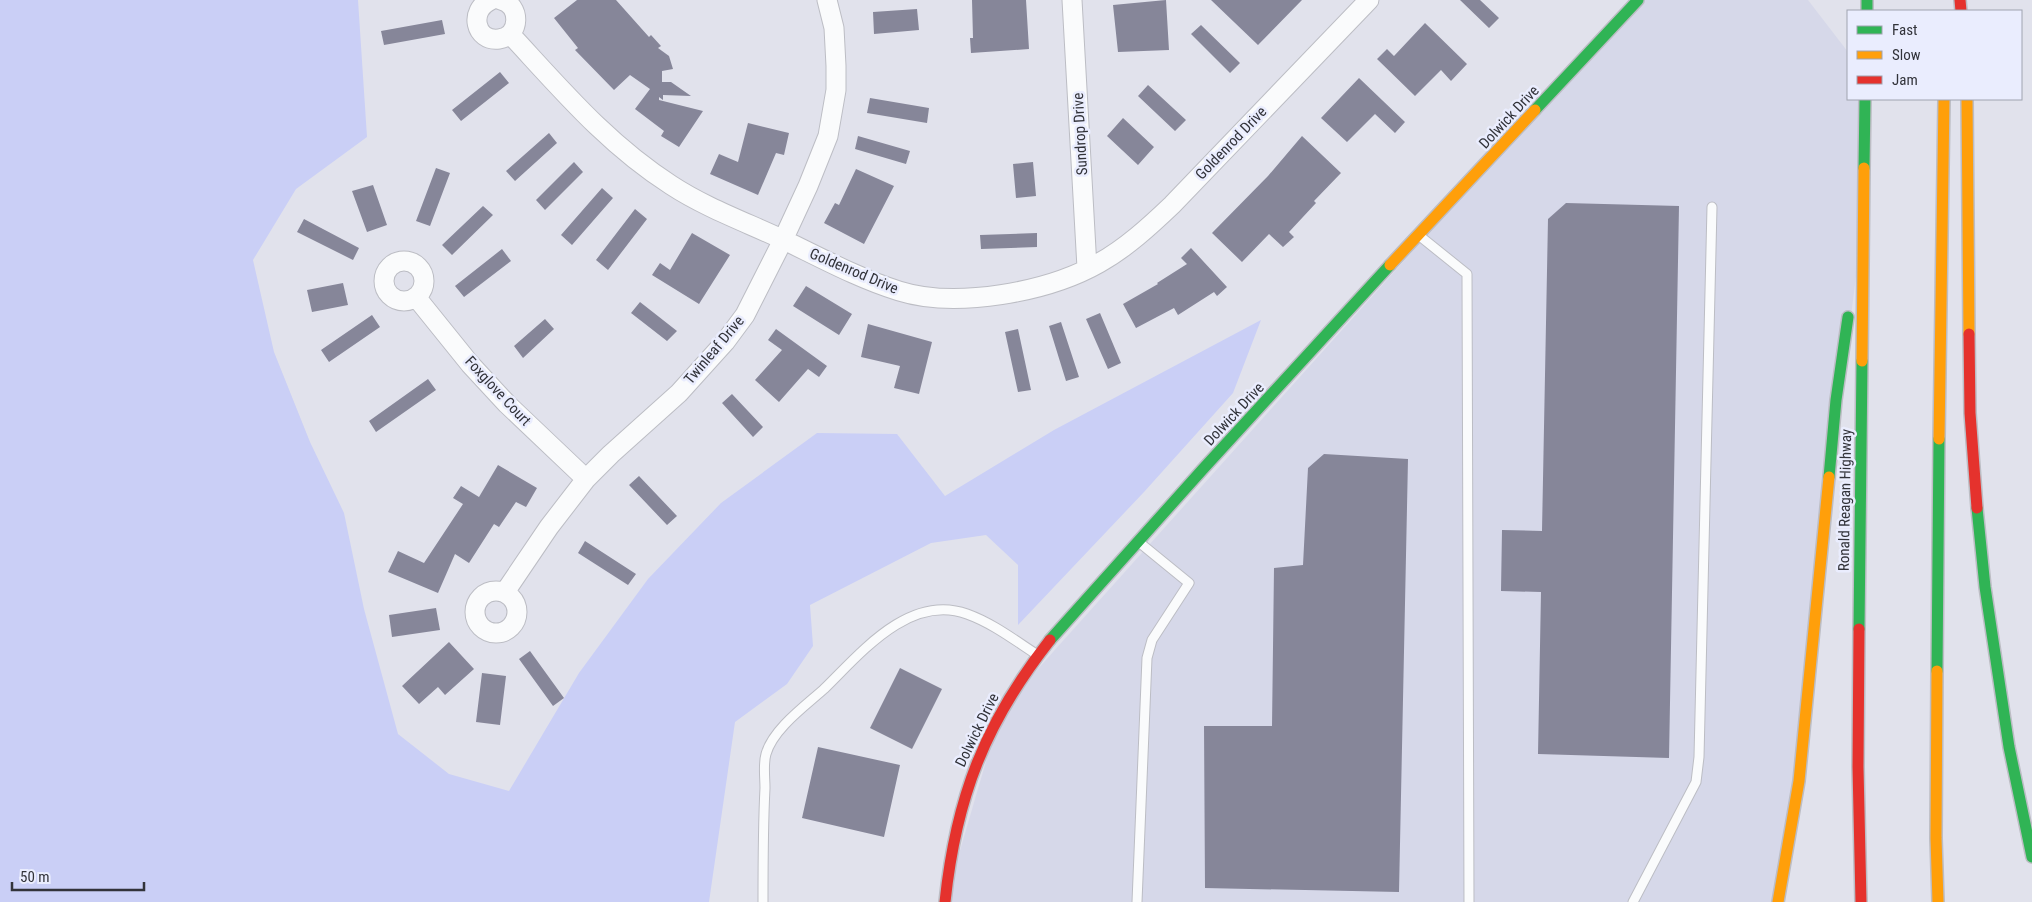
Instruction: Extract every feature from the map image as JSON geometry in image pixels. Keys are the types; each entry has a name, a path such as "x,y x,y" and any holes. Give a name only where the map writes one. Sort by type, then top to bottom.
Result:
{"main road":[{"name":"Dolwick Drive","path":"945,902 949,862 963,799 974,765 1001,710 1038,655 1065,621 1138,541 1638,0"},
{"name":"Ronald Reagan Highway","path":"1861,902 1858,767 1865,100"},
{"path":"1938,902 1937,562 1944,100"},
{"path":"1967,100 1970,413 1974,478 1984,586 2009,747 2032,857"},
{"path":"1778,902 1799,781 1836,400 1864,212"}],"street":[{"path":"491,0 480,7 476,19 480,32 486,36 498,39 510,34 516,22 516,16 510,4 501,0"},
{"name":"Twinleaf Drive","path":"506,592 549,527 586,479 679,393 725,342 744,315 783,240 808,186 828,136 836,90 836,66 834,28 827,0"},
{"name":"Sundrop Drive","path":"1072,0 1087,268"},
{"name":"Goldenrod Drive","path":"510,34 590,121 628,155 672,186 840,268 901,292 932,297 968,299 1010,293 1044,285 1099,263 1144,231 1172,205 1369,0"},
{"name":"Foxglove Court","path":"416,297 470,364 507,404 586,479"}],"lane":[{"path":"1633,902 1696,782 1699,757 1712,207"},
{"path":"1420,236 1467,274 1469,902"},
{"path":"1137,902 1147,658 1152,640 1189,583 1138,541"},
{"path":"763,902 762,849 766,754 777,734 878,638 896,623 938,610 964,613 988,623 1038,655"}],"shaded area":[{"path":"0,0 358,0 367,137 296,189 253,260 274,352 310,442 344,513 364,609 398,734 449,774 509,791 579,673 648,579 721,503 817,433 897,434 945,496 1054,430 1261,320 1233,393 1144,492 1018,625 1018,565 986,535 931,543 810,605 813,646 787,684 735,722 709,902 0,902"},
{"path":"1638,0 1808,0 1847,51 1847,100 1865,100 1864,212 1778,902 945,902 1001,710"}],"building":[{"path":"577,0 616,0 649,37 651,35 661,46 658,48 669,56 673,69 662,71 662,82 671,82 691,96 663,95 663,100 659,97 659,100 703,111 679,147 661,136 664,131 635,109 650,89 630,75 614,90 575,50 578,48 554,18"},
{"path":"972,0 1026,0 1029,49 971,53 970,38 973,38"},
{"path":"1166,0 1169,50 1118,52 1113,5"},
{"path":"1211,0 1302,0 1258,45"},
{"path":"1460,0 1480,0 1499,18 1489,28"},
{"path":"917,9 919,30 874,34 873,12"},
{"path":"442,20 445,34 384,45 381,31"},
{"path":"1425,23 1467,64 1451,81 1441,70 1415,96 1377,59 1387,49 1394,56"},
{"path":"1201,25 1240,63 1230,73 1191,34"},
{"path":"500,72 509,83 461,121 452,110"},
{"path":"1359,78 1405,122 1395,133 1375,114 1347,142 1321,118"},
{"path":"1148,85 1186,120 1175,131 1138,96"},
{"path":"870,98 929,108 927,123 867,113"},
{"path":"1123,118 1154,147 1138,165 1107,136"},
{"path":"748,123 789,133 784,155 776,153 758,195 710,174 719,154 738,162"},
{"path":"549,133 557,143 515,181 506,171"},
{"path":"858,136 910,151 906,164 855,149"},
{"path":"1302,136 1341,173 1314,201 1316,203 1289,232 1294,237 1283,247 1269,234 1242,262 1212,233 1268,176"},
{"path":"574,162 583,172 545,210 536,200"},
{"path":"1033,162 1036,196 1016,198 1013,164"},
{"path":"436,168 450,173 430,226 416,221"},
{"path":"856,169 894,186 864,244 824,223 835,203 839,205"},
{"path":"373,185 387,225 367,232 352,191"},
{"path":"602,188 613,198 572,245 561,235"},
{"path":"1566,203 1679,206 1669,758 1538,754 1541,592 1501,591 1502,530 1542,531 1548,219"},
{"path":"483,206 493,215 452,255 442,245"},
{"path":"635,209 647,219 608,270 596,260"},
{"path":"304,219 359,248 353,260 297,232"},
{"path":"692,233 730,255 699,304 652,275 660,263 670,270"},
{"path":"1037,233 1037,247 981,249 980,235"},
{"path":"1191,248 1227,287 1217,296 1214,292 1178,315 1174,308 1136,328 1123,304 1158,284 1187,264 1181,258"},
{"path":"502,249 511,261 464,297 455,286"},
{"path":"343,283 348,305 312,312 307,290"},
{"path":"806,286 852,314 839,335 793,306"},
{"path":"640,302 677,331 667,341 631,313"},
{"path":"1100,313 1121,363 1108,369 1086,319"},
{"path":"372,315 380,327 329,362 321,350"},
{"path":"545,319 554,329 523,358 514,346"},
{"path":"1061,322 1079,377 1066,381 1049,326"},
{"path":"868,324 932,342 919,394 894,388 900,366 861,357"},
{"path":"776,329 827,366 819,377 808,369 779,402 755,380 782,350 768,340"},
{"path":"1018,329 1031,390 1018,392 1005,332"},
{"path":"428,379 436,390 376,432 369,421"},
{"path":"732,394 763,427 753,437 722,403"},
{"path":"1324,454 1408,459 1399,892 1205,888 1204,726 1272,726 1274,568 1303,565 1308,468"},
{"path":"498,465 537,488 526,507 516,502 499,527 494,524 469,563 455,554 438,593 388,572 398,551 424,563 463,504 453,498 461,486 479,497"},
{"path":"639,476 677,516 667,525 629,485"},
{"path":"585,541 636,574 628,585 578,553"},
{"path":"436,608 440,630 392,637 389,615"},
{"path":"449,642 474,669 445,695 438,687 419,704 402,686"},
{"path":"530,651 564,698 553,706 519,659"},
{"path":"900,668 942,689 912,749 870,728"},
{"path":"482,673 506,676 500,725 476,722"},
{"path":"818,747 900,765 884,837 802,818"}],"traffic: fast":[{"path":"1535,110 1638,0"},
{"path":"1867,0 1867,10"},
{"path":"1864,168 1865,100"},
{"path":"1050,640 1203,469 1390,265"},
{"path":"1829,477 1836,400 1848,317"},
{"path":"1859,629 1862,361"},
{"path":"1937,671 1939,439"},
{"path":"1977,508 1985,587 2009,747 2032,857"}],"traffic: slow":[{"path":"1939,439 1944,100"},
{"path":"1967,100 1969,334"},
{"path":"1390,265 1535,110"},
{"path":"1862,361 1864,168"},
{"path":"1778,902 1799,781 1829,477"},
{"path":"1937,671 1936,838 1938,902"}],"traffic: jam":[{"path":"1960,0 1961,10"},
{"path":"1969,334 1970,413 1977,508"},
{"path":"1859,629 1858,767 1861,902"},
{"path":"945,902 957,828 977,763 1008,701 1050,640"}]}
